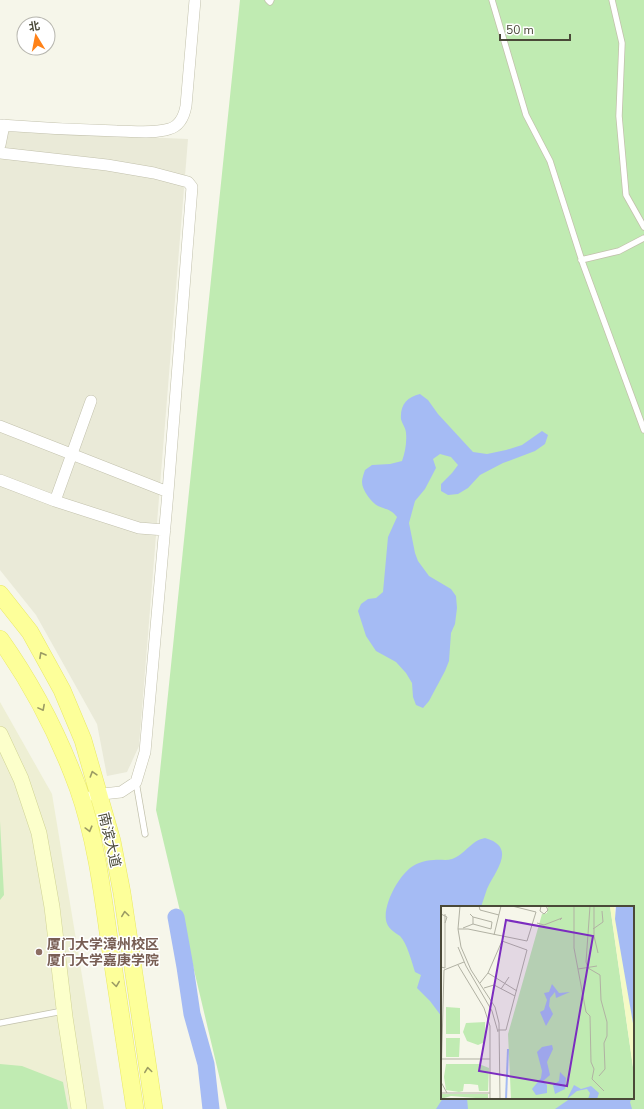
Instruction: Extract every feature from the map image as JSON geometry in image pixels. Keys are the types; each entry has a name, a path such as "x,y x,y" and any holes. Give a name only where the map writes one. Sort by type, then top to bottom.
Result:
{"main road":[{"name":"南滨大道","path":"0,594 30,632 62,690 83,740 100,795 112,841 122,893 154,1109"},
{"name":"南滨大道","path":"0,639 18,664 60,742 80,796 94,845 103,896 135,1109"}],"street":[{"path":"0,145 2,125 52,129 151,132 169,129 178,125 184,116 186,106 195,0"},
{"path":"0,153 107,165 154,173 188,182 192,187 165,530 145,752 136,782 121,792 80,796"},
{"path":"55,501 92,401"},
{"path":"0,426 168,492"},
{"path":"0,480 55,501 139,528 165,530"},
{"path":"0,734 21,779 39,832 52,907 64,1011 79,1109"}],"lane":[{"path":"268,0 270,2 272,0"},
{"path":"492,0 526,115 550,161 581,260 644,430"},
{"path":"612,0 622,44 619,116 626,195 644,227"},
{"path":"581,260 619,251 644,238"},
{"path":"136,782 145,834"},
{"path":"0,1023 64,1011"}],"shaded area":[{"path":"0,131 188,139 139,746 127,772 107,776 97,724 36,615 0,570"},
{"name":"厦门大学漳州校区 厦门大学嘉庚学院","path":"0,702 52,794 104,1109 0,1109"}],"green space":[{"path":"240,0 644,0 644,1109 227,1109 156,810"},
{"path":"0,821 4,895 0,900"},
{"path":"0,1064 22,1066 63,1082 68,1109 0,1109"}],"water":[{"path":"420,394 428,400 438,414 473,452 487,454 506,450 522,445 542,431 548,435 545,444 535,451 503,463 480,475 468,488 458,494 448,495 441,491 441,484 458,465 451,457 440,454 433,459 436,468 425,489 415,501 409,523 418,561 429,576 451,589 456,596 457,608 455,624 451,633 449,661 429,701 423,708 416,705 413,697 412,683 406,673 396,662 376,651 366,636 358,611 361,604 368,599 376,598 383,592 388,537 397,517 391,511 378,506 370,499 362,485 363,476 365,470 372,465 390,464 402,461 406,447 405,429 401,419 403,406 411,397"},
{"path":"485,838 495,842 500,847 502,853 501,860 499,867 487,889 481,906 441,906 441,1016 430,1001 417,988 421,975 415,972 403,939 391,930 388,925 386,913 395,887 406,872 413,866 426,861 452,859"},
{"path":"442,1099 467,1099 468,1109 436,1109"},
{"path":"570,1099 632,1099 630,1102 632,1109 555,1109"}],"waterway":[{"path":"176,917 192,1014 206,1064 211,1109"}],"place":[{"name":"厦门大学漳州校区 厦门大学嘉庚学院","path":"39,952"}]}
